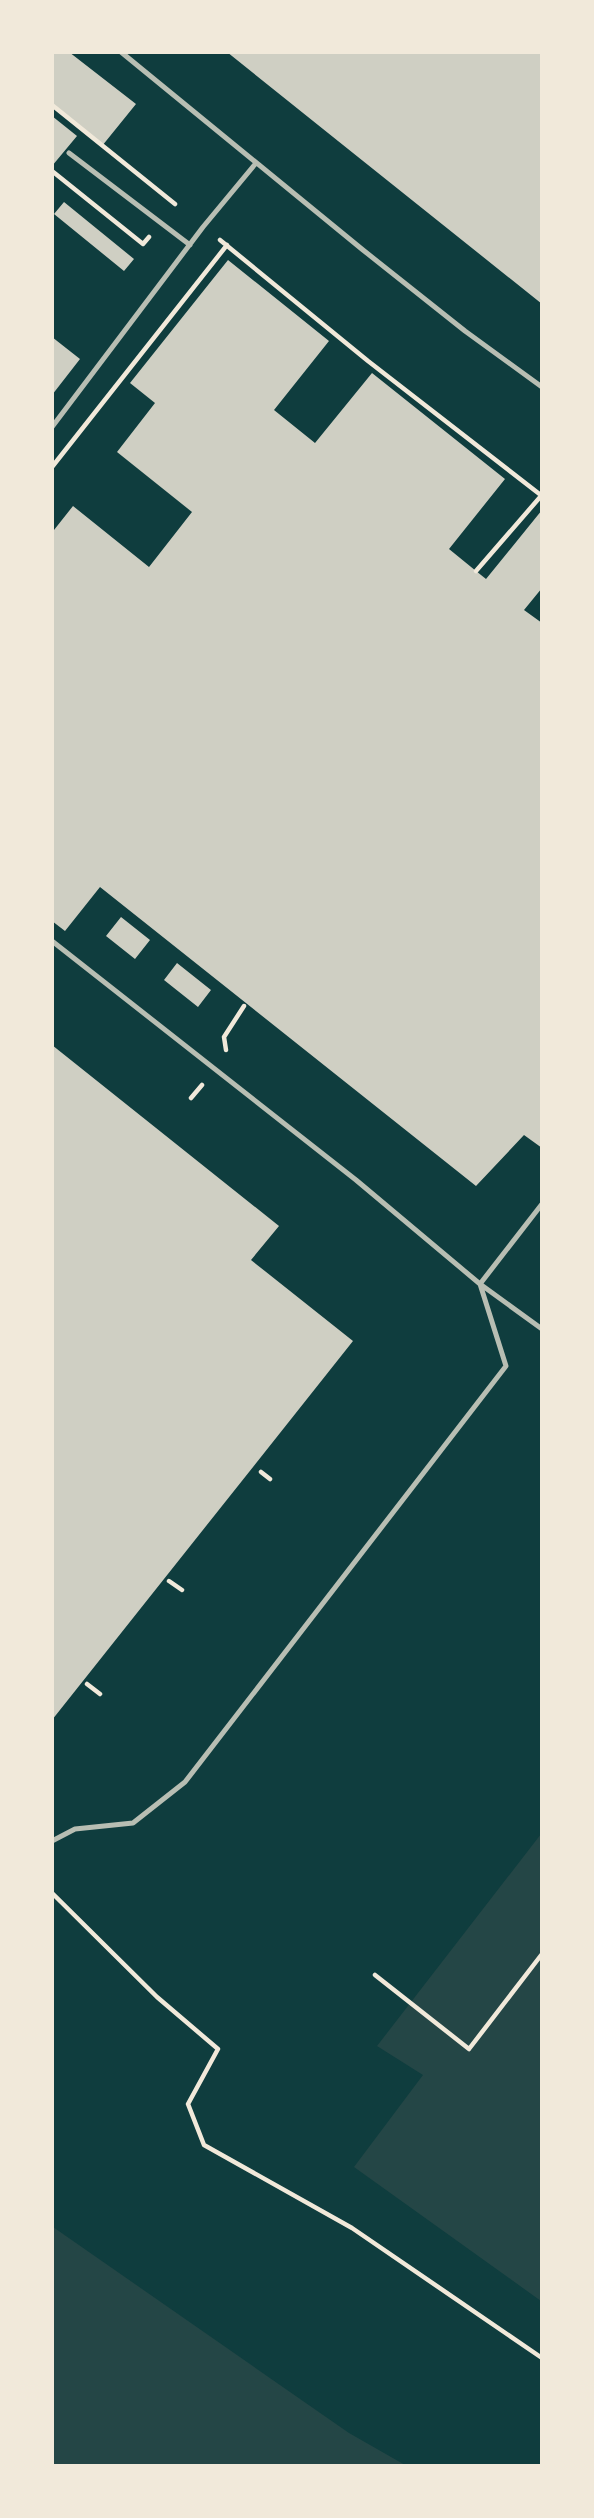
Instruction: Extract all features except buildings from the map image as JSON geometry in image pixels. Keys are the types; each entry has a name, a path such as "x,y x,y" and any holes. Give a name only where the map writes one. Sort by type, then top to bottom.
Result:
{"lane":[{"path":"121,52 465,331 541,387"},
{"path":"69,153 190,245"},
{"path":"52,427 203,227 256,163"},
{"path":"52,941 356,1180 480,1284 541,1329"},
{"path":"480,1284 541,1204"},
{"path":"52,1840 75,1829 133,1823 185,1782 506,1366 480,1284"}],"path":[{"path":"52,106 541,496 476,571"},
{"path":"52,467 227,245"},
{"path":"261,1472 270,1479"},
{"path":"169,1581 182,1590"},
{"path":"87,1684 100,1694"},
{"path":"52,1892 157,1997 218,2049 188,2104 204,2146 352,2228 541,2358"},
{"path":"375,1975 469,2049 541,1954"}],"shaded area":[{"path":"541,1834 541,2301 354,2167 423,2075 377,2046"},
{"path":"53,2227 349,2433 405,2465 53,2465"}]}
